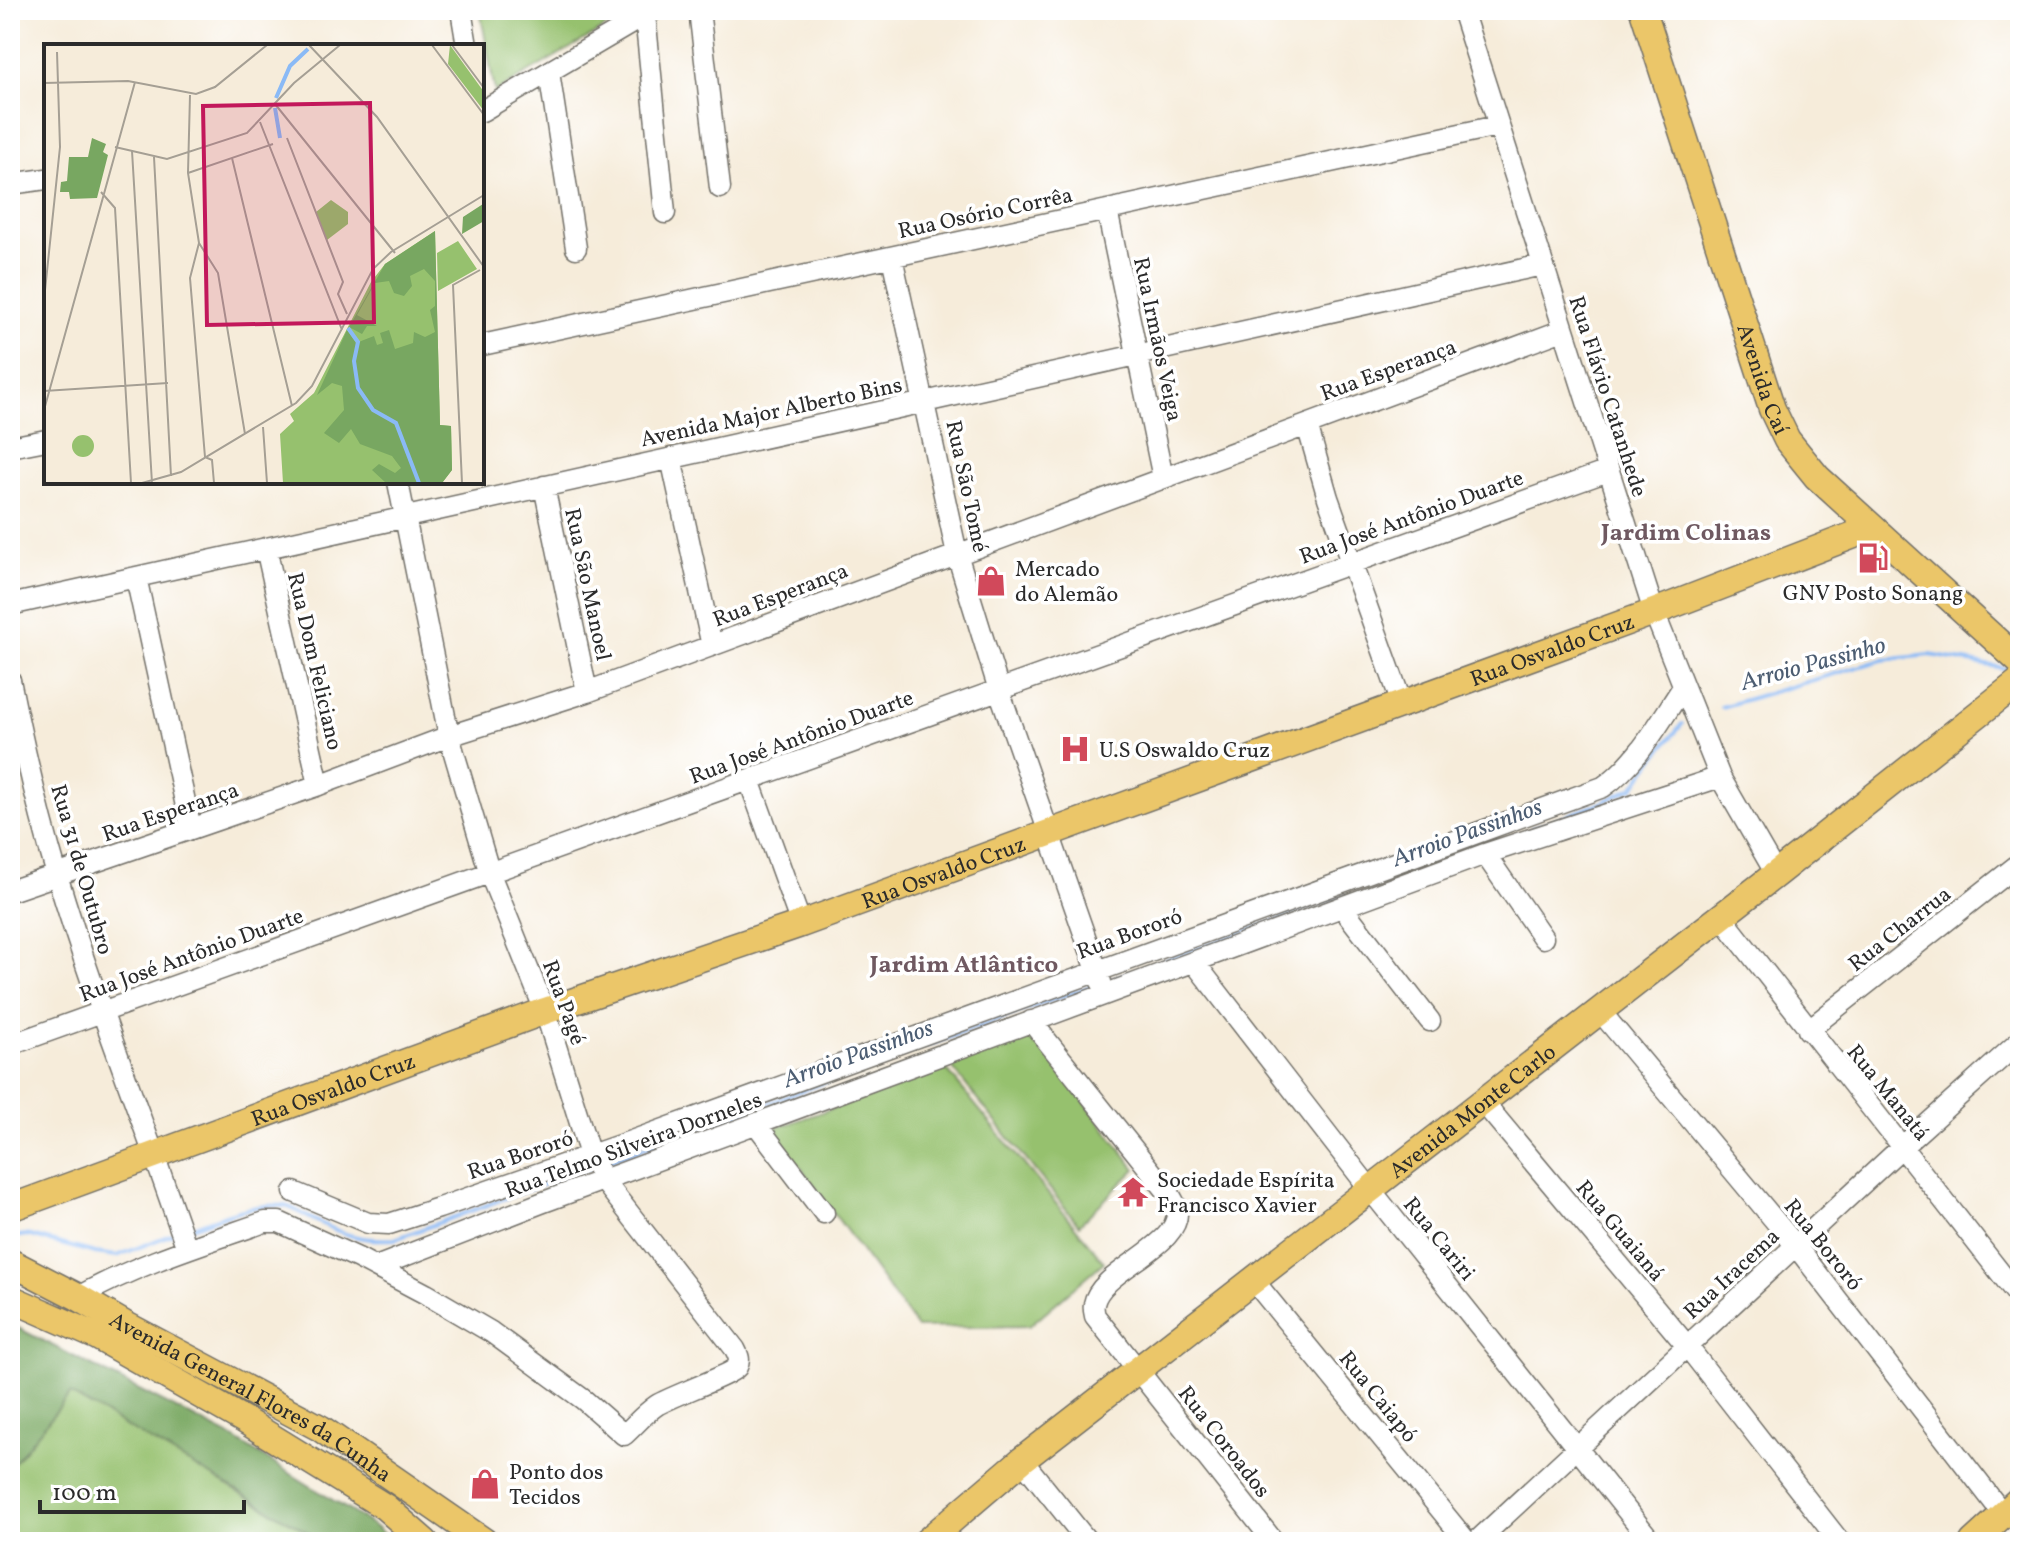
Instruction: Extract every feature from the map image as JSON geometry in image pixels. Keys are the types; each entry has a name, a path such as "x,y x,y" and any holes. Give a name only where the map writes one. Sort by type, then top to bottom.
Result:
{"main road":[{"name":"Avenida Caí","path":"1643,10 1772,409 1787,440 1817,477 2020,662"},
{"name":"Rua Osvaldo Cruz","path":"10,1208 545,1011 801,924 1654,612 1872,528"},
{"name":"Avenida Monte Carlo","path":"926,1542 1022,1460 2020,681"},
{"name":"Avenida General Flores da Cunha","path":"17,1265 320,1428 485,1542"},
{"path":"78,1297 96,1336"},
{"name":"Avenida General Flores da Cunha","path":"17,1302 96,1336 244,1420 385,1507 425,1542"},
{"path":"1973,1542 2012,1506"}],"street":[{"path":"461,10 467,44"},
{"path":"699,10 720,188"},
{"name":"Rua Flávio Catanhede","path":"1462,10 1654,612 1720,777 1776,874"},
{"path":"484,110 649,13 665,213"},
{"path":"549,72 576,248"},
{"name":"Rua Osório Corrêa","path":"484,345 1497,126"},
{"path":"10,184 44,179"},
{"name":"Rua Irmãos Veiga","path":"1107,210 1163,478"},
{"name":"Rua São Tomé","path":"892,257 957,554 999,690 1101,982"},
{"name":"Avenida Major Alberto Bins","path":"10,605 1542,265"},
{"name":"Rua Esperança","path":"10,891 319,785 449,736 587,692 1563,330"},
{"path":"1307,425 1328,498 1402,704"},
{"path":"10,447 44,440"},
{"path":"671,458 712,646"},
{"name":"Rua José Antônio Duarte","path":"10,1045 1608,471"},
{"name":"Rua Pagé","path":"366,1246 584,1400 624,1435 659,1404 729,1373 736,1369 739,1362 735,1349 603,1179 591,1156 545,1011 490,874 449,736 398,484"},
{"name":"Rua São Manoel","path":"544,486 587,692"},
{"name":"Rua Dom Feliciano","path":"266,548 319,785"},
{"path":"136,577 191,829"},
{"name":"Rua 31 de Outubro","path":"10,680 17,750 101,1011 182,1236"},
{"name":"Rua Bororó","path":"366,1246 389,1224 1101,982 1603,787 1630,764 1683,687"},
{"name":"Rua Telmo Silveira Dorneles","path":"366,1246 541,1203 1031,1021 1101,982 1194,962 1485,854 1720,777"},
{"path":"749,780 801,924"},
{"path":"1485,854 1543,938"},
{"name":"Rua Charrua","path":"1808,1030 2020,863"},
{"path":"1342,907 1430,1021"},
{"name":"Rua Manatá","path":"1721,916 2020,1298"},
{"name":"Rua Cariri","path":"1194,962 1370,1189 1652,1542"},
{"name":"Rua Bororó","path":"1600,1011 2012,1506"},
{"name":"Rua Coroados","path":"1031,1021 1176,1206 1177,1217 1166,1236 1097,1295 1093,1306 1095,1316 1274,1542"},
{"name":"Rua Iracema","path":"1476,1542 1903,1146 2017,1052"},
{"name":"Rua Guaianá","path":"1483,1102 1687,1346 1840,1542"},
{"path":"756,1124 824,1213"},
{"path":"294,1192 366,1246"},
{"path":"78,1297 182,1236 279,1222 366,1246"},
{"name":"Rua Caiapó","path":"1254,1281 1467,1542"},
{"path":"1022,1460 1088,1542"}],"green space":[{"path":"480,10 635,10 495,92"},
{"path":"1029,1029 1136,1169 1079,1225 949,1064"},
{"path":"946,1069 1104,1262 1029,1326 917,1328 773,1129"},
{"path":"10,1324 235,1439 374,1526 393,1542 10,1542"},
{"path":"10,1324 235,1439 374,1526 393,1542 325,1542 70,1394 10,1468"}],"waterway":[{"name":"Arroio Passinho","path":"1721,707 1882,660 1930,655 2009,669"},
{"name":"Arroio Passinhos","path":"1532,828 1599,804 1634,787 1682,724"},
{"name":"Arroio Passinhos","path":"1106,981 1346,895"},
{"name":"Arroio Passinhos","path":"602,1163 1094,985"},
{"name":"Arroio Passinhos","path":"187,1229 234,1212 272,1205 291,1208 352,1236 395,1239 590,1167"},
{"name":"Arroio Passinhos","path":"12,1237 27,1235 117,1256 175,1233"}],"place":[{"name":"GNV Posto Sonang","path":"1873,558"},
{"name":"Mercado do Alemão","path":"991,581"},
{"name":"U.S Oswaldo Cruz","path":"1075,749"},
{"name":"Sociedade Espírita Francisco Xavier","path":"1133,1192"},
{"name":"Ponto dos Tecidos","path":"485,1484"}],"district":[{"name":"Jardim Colinas","path":"1686,532"},
{"name":"Jardim Atlântico","path":"964,964"}]}
